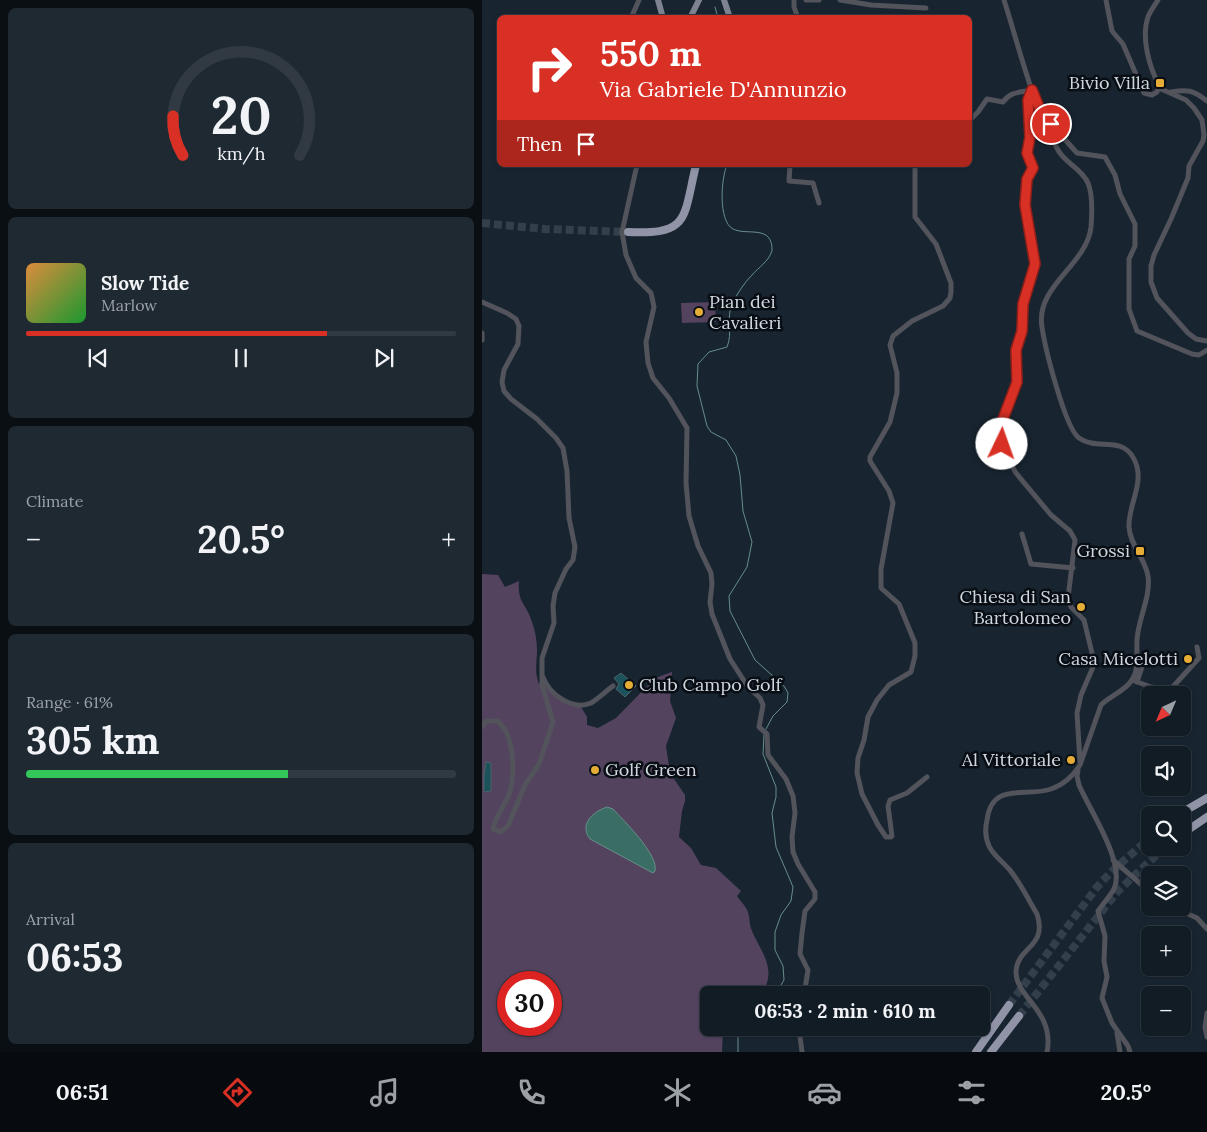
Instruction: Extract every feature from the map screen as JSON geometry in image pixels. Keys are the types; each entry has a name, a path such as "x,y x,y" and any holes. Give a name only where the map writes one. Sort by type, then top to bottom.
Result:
{"highway":[{"path":"628,232 661,232 672,229 678,224 685,210 696,167"},
{"path":"1191,807 1206,798"},
{"path":"1191,828 1206,817"},
{"path":"976,1052 1009,1005"},
{"path":"991,1052 1019,1016"}],"main road":[{"path":"658,0 662,15"},
{"path":"691,15 698,0"},
{"path":"724,0 729,15"}],"street":[{"path":"632,15 639,0"},
{"path":"794,0 797,15"},
{"path":"806,0 819,0"},
{"path":"840,0 871,5 926,8"},
{"path":"1004,0 1032,90 1041,112 1061,155 1087,181 1090,193 1090,236 1084,248 1057,283 1042,311 1042,328 1065,414 1072,431 1080,439 1088,442 1096,444 1114,443 1123,447 1134,459 1137,468 1137,488 1129,519 1129,529 1131,540 1143,560 1148,579 1138,628 1134,681"},
{"path":"1106,0 1112,30 1123,44 1140,87 1144,93 1152,95 1157,92 1159,85"},
{"path":"1158,0 1148,16 1146,26 1148,54 1154,77 1159,85 1186,100 1194,108 1202,120 1203,141 1192,160 1188,178 1154,255 1151,266 1151,282 1157,298 1188,333 1196,339 1206,341"},
{"path":"972,118 987,99 1002,102 1008,94 1013,92 1032,90"},
{"path":"1032,90 1028,100 1030,137 1027,153 1033,168 1027,179 1025,205 1035,264 1034,273 1026,291 1022,331 1016,350 1017,382 1003,419 1000,440 1004,452 1016,473 1051,515 1070,531 1076,545 1068,598 1071,607 1084,620 1092,653 1093,667 1081,695 1077,713 1080,765 1075,773 1061,784 1050,789 1008,793 1001,796 989,808 985,830 990,848 1010,870 1037,914 1039,921 1038,936 1035,943 1018,962 1016,976 1025,993 1044,1018 1048,1039 1048,1052"},
{"path":"1170,92 1190,90 1196,92 1206,101"},
{"path":"1041,112 1046,114 1051,124 1077,153 1105,157 1115,175 1120,194 1135,224 1135,246 1129,259 1129,309 1137,331 1192,354 1198,355 1206,350"},
{"path":"636,167 622,232 626,255 636,278 651,293 654,307 646,342 648,363 652,378 669,398 686,428 686,483 689,516 698,546 711,573 710,602 712,614 730,659 748,687 760,698 763,705 760,730 767,734 768,755 786,779 793,796 795,813 792,838 793,852 815,892 814,899 805,911 802,933 800,954 808,970 805,986"},
{"path":"790,167 789,181 813,183 820,203"},
{"path":"915,167 915,217 936,244 952,289 950,298 943,306 912,322 892,336 890,345 897,373 897,393 890,422 870,457 870,461 889,491 893,503 881,569 881,588 899,604 916,649 911,672 889,685 868,717 864,740 858,758 857,773 862,794 886,837 891,838 892,836 888,806 890,800 907,793 927,777"},
{"path":"482,302 507,312 516,318 519,326 518,344 504,370 502,382 504,391 511,400 537,419 563,448 566,465 567,502 575,547 573,560 566,569 555,592 553,606 554,623 542,658 542,685 553,722 538,764 525,785 508,826 500,832 493,829 494,821 509,794 512,748 507,732 498,721 486,721 482,727"},
{"path":"482,333 482,340"},
{"path":"1022,534 1031,564 1073,568"},
{"path":"1134,681 1170,690 1199,658 1197,647"},
{"path":"1120,1052 1120,1041 1102,998 1107,977 1104,961 1105,936 1098,911 1115,888 1116,871 1106,840 1077,776 1101,706 1134,681 1144,661"},
{"path":"542,674 552,692 564,700 576,704 590,703 613,686"},
{"path":"1113,860 1141,884"},
{"path":"1191,915 1197,918 1206,929"},
{"path":"1206,1013 1206,1037"},
{"path":"1116,1030 1128,1046 1130,1052"},
{"path":"801,1036 802,1052"}],"shaded area":[{"name":"Pian dei Cavalieri","path":"715,302 716,322 682,323 681,303"},
{"path":"482,574 498,575 505,587 519,581 519,594 530,616 536,636 536,671 539,684 545,685 552,693 581,707 587,717 587,725 598,728 616,718 655,678 672,672 670,701 676,718 666,746 670,773 685,795 679,837 691,848 701,865 716,868 741,891 737,896 749,914 751,928 767,962 768,969 766,986 700,986 700,1036 723,1036 722,1052 482,1052"},
{"path":"607,807 613,809 652,856 655,864 655,871 653,873 590,839 586,829 589,820 596,812"}],"building":[{"name":"Club Campo Golf","path":"621,673 636,686 625,697 616,689 619,684 614,678"},
{"path":"486,762 491,763 491,791 484,792 484,774"}],"waterway":[{"path":"715,7 717,15"},
{"path":"726,167 723,179 722,199 728,224 733,229 739,231 764,234 771,243 772,251 766,261 743,285 732,304 727,347 709,352 698,364 697,386 707,426 711,432 726,440 736,456 740,475 743,511 752,542 747,567 729,596 730,611 755,660 784,686 788,693 787,702 773,716 766,729"},
{"path":"764,735 763,754 776,787 776,797 772,813 776,847 793,887 791,901 781,915 775,932 775,950 783,966 784,980 780,986"},
{"path":"738,1036 738,1052"}],"tunnel":[{"path":"482,223 545,229 628,232"},
{"path":"1009,1005 1097,887 1141,846"},
{"path":"1019,1016 1118,891 1155,856"}],"place":[{"name":"Bivio Villa","path":"1160,83"},
{"name":"Pian dei Cavalieri","path":"699,312"},
{"name":"Grossi","path":"1140,551"},
{"name":"Chiesa di San Bartolomeo","path":"1081,607"},
{"name":"Casa Micelotti","path":"1188,659"},
{"name":"Club Campo Golf","path":"629,685"},
{"name":"Al Vittoriale","path":"1071,760"},
{"name":"Golf Green","path":"595,770"}],"route":[{"path":"1002,444 1000,440 1003,419 1017,382 1016,347 1022,331 1023,304 1026,291 1034,273 1035,264 1025,205 1027,179 1033,168 1027,156 1030,143 1028,100 1032,90 1041,112 1046,114 1051,124"}]}
